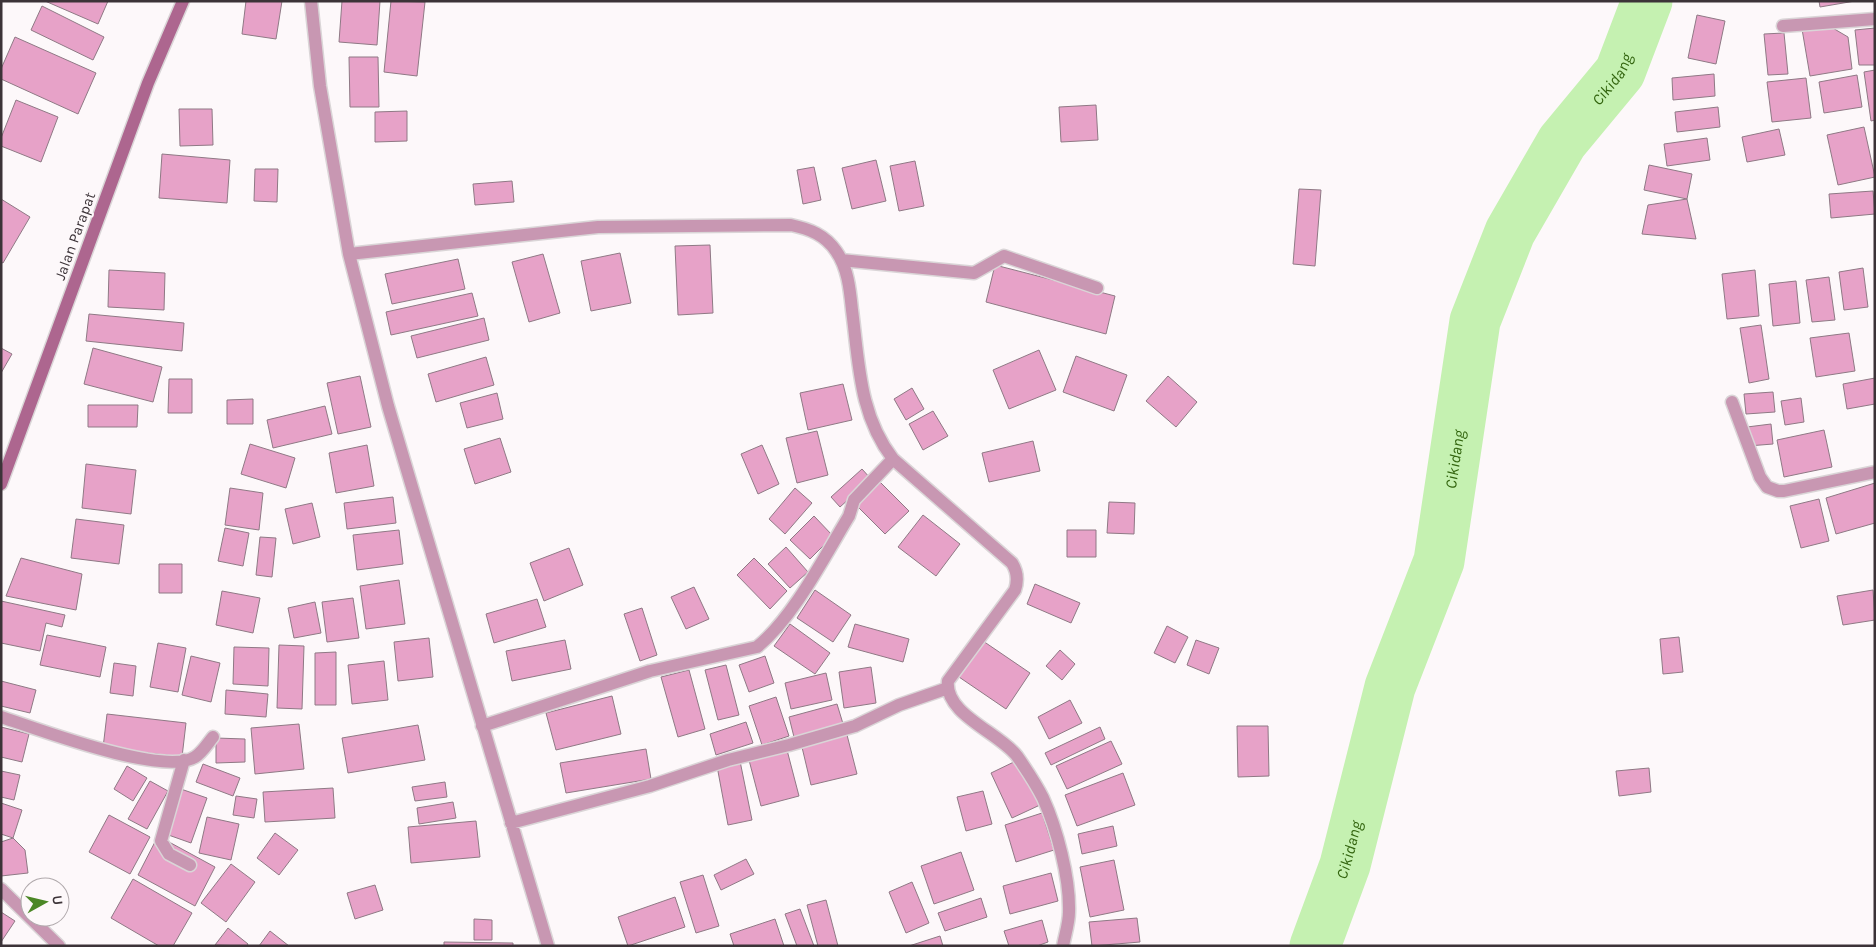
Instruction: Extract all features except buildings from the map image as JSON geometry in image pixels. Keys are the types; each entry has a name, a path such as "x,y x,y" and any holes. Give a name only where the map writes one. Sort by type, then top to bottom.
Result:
{"street":[{"name":"Jalan Parapat","path":"1,483 148,83 182,1"},
{"path":"311,1 320,86 349,254 388,406 548,946"},
{"path":"1783,26 1875,19"},
{"path":"349,254 598,227 791,225 812,230 824,237 836,250 849,286 864,396 870,420 880,443 893,459 1012,563 1015,568 1015,590 948,681 948,688 950,697 964,713 1012,750 1042,797 1055,831 1068,889 1069,914 1063,946"},
{"path":"841,260 974,274 1004,256 1097,288"},
{"path":"1732,402 1760,477 1773,490 1792,491 1875,472"},
{"path":"482,726 650,671 757,648 771,636 784,619 849,516 854,500 893,459"},
{"path":"511,823 650,786 728,760 855,726 899,704 948,688"},
{"path":"1,717 120,754 176,763 195,757 213,737"},
{"path":"184,760 161,841 169,854 190,865"},
{"path":"1,889 59,946"}],"waterway":[{"name":"Cikidang","path":"1315,946 1345,865 1390,687 1439,561 1475,321 1510,232 1562,142 1620,72 1647,1"}]}
